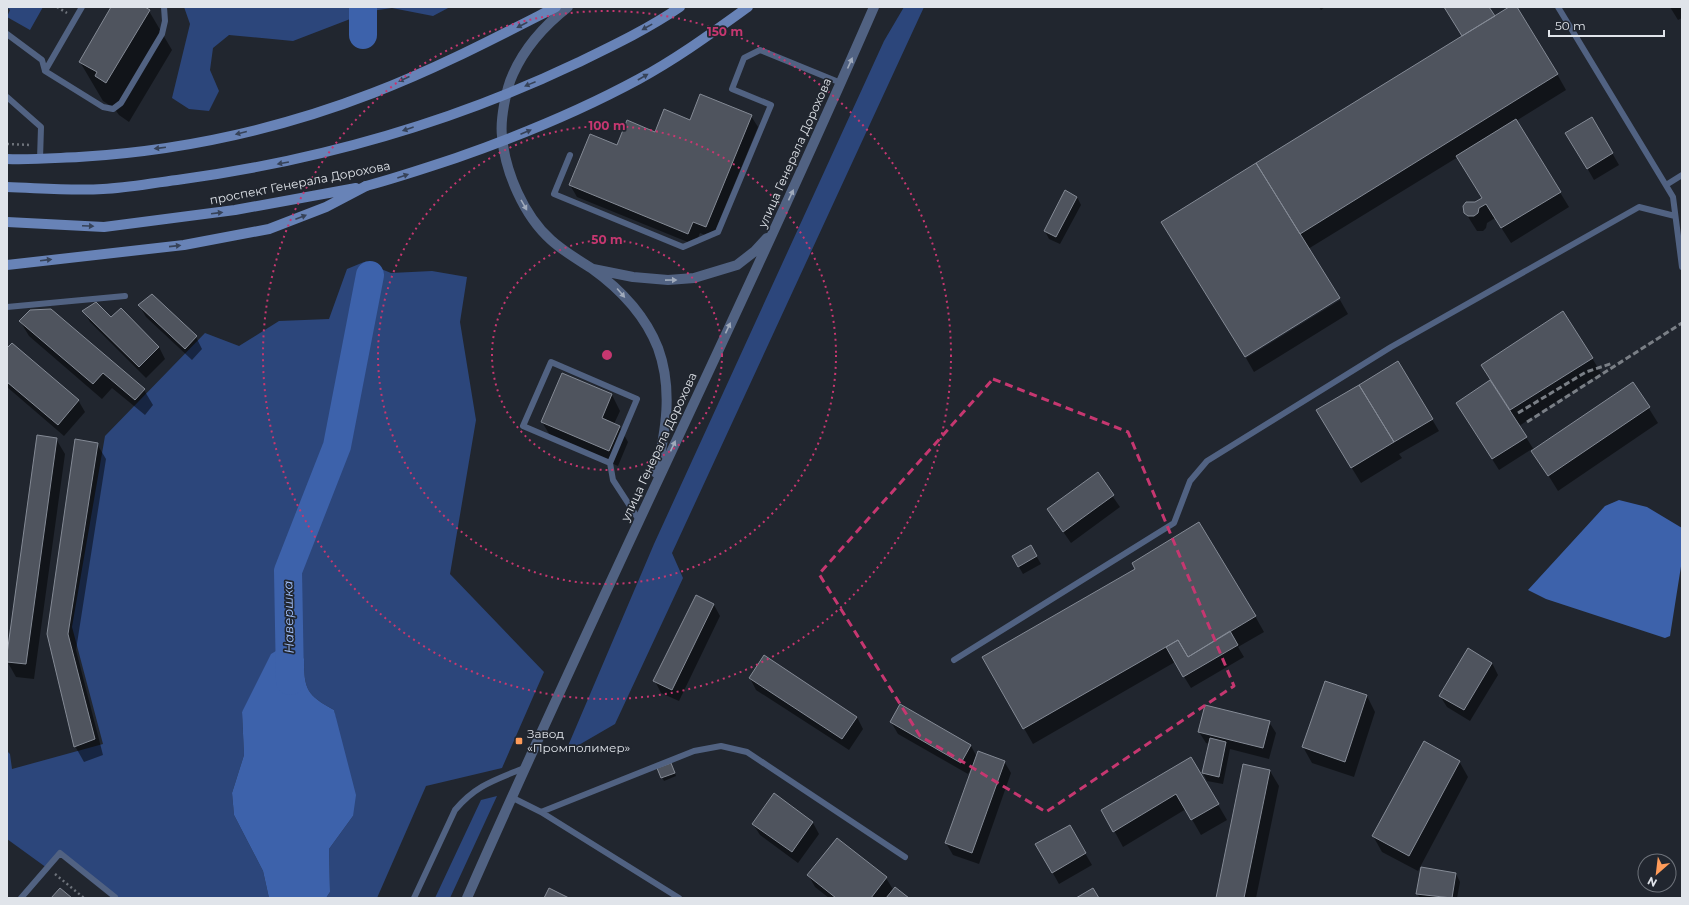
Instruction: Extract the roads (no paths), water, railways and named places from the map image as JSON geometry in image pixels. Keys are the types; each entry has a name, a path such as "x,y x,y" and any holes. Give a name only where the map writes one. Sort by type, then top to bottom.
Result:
{"main road":[{"path":"7,159 40,159 108,155 199,143 290,120 373,93 487,42 556,7"},
{"name":"проспект Генерала Дорохова","path":"7,187 103,189 217,174 301,159 382,139 491,100 548,76 619,43 680,7"},
{"name":"проспект Генерала Дорохова","path":"7,222 104,227 236,210 366,186 394,179 510,139 565,116 646,75 689,49 748,7"},
{"path":"7,266 184,245 269,229 326,207 366,186"}],"street":[{"path":"568,7 548,22 526,50 512,74 503,114 502,136 516,190 525,208 550,240 591,268 616,288 639,314 658,348 665,373 668,408 662,448 651,494"},
{"name":"улица Генерала Дорохова","path":"467,898 524,768 774,230 874,7"},
{"path":"591,268 633,277 668,280 694,278 737,265 755,251 774,230"}],"lane":[{"path":"45,71 82,7"},
{"path":"7,34 42,60 45,71 103,107 112,109 121,103 162,34 165,21 164,7"},
{"path":"1558,7 1673,197 1682,267"},
{"path":"570,155 554,194 682,247 718,232 771,105 732,88 744,58 760,50 841,83"},
{"path":"7,97 40,127 40,159"},
{"path":"1666,185 1682,175"},
{"path":"954,660 1174,523 1190,481 1207,461 1391,347 1639,207 1676,216"},
{"path":"7,307 125,296"},
{"path":"610,463 523,426 551,362 637,400 610,463 613,480 639,520"},
{"path":"541,812 667,760 694,751 721,746 747,752 905,857"},
{"path":"414,898 455,810 465,798 479,787 524,768"},
{"path":"512,797 541,812 679,898"},
{"path":"21,898 60,853 115,897 114,898"}],"waterway":[{"name":"Навершка","path":"363,7 363,35"},
{"name":"Навершка","path":"290,681 288,571 337,446 370,275"}],"railway":[{"path":"1527,422 1682,323"},
{"path":"1518,413 1586,372 1613,363"}],"place":[{"name":"Завод «Промполимер»","path":"519,741"}]}
